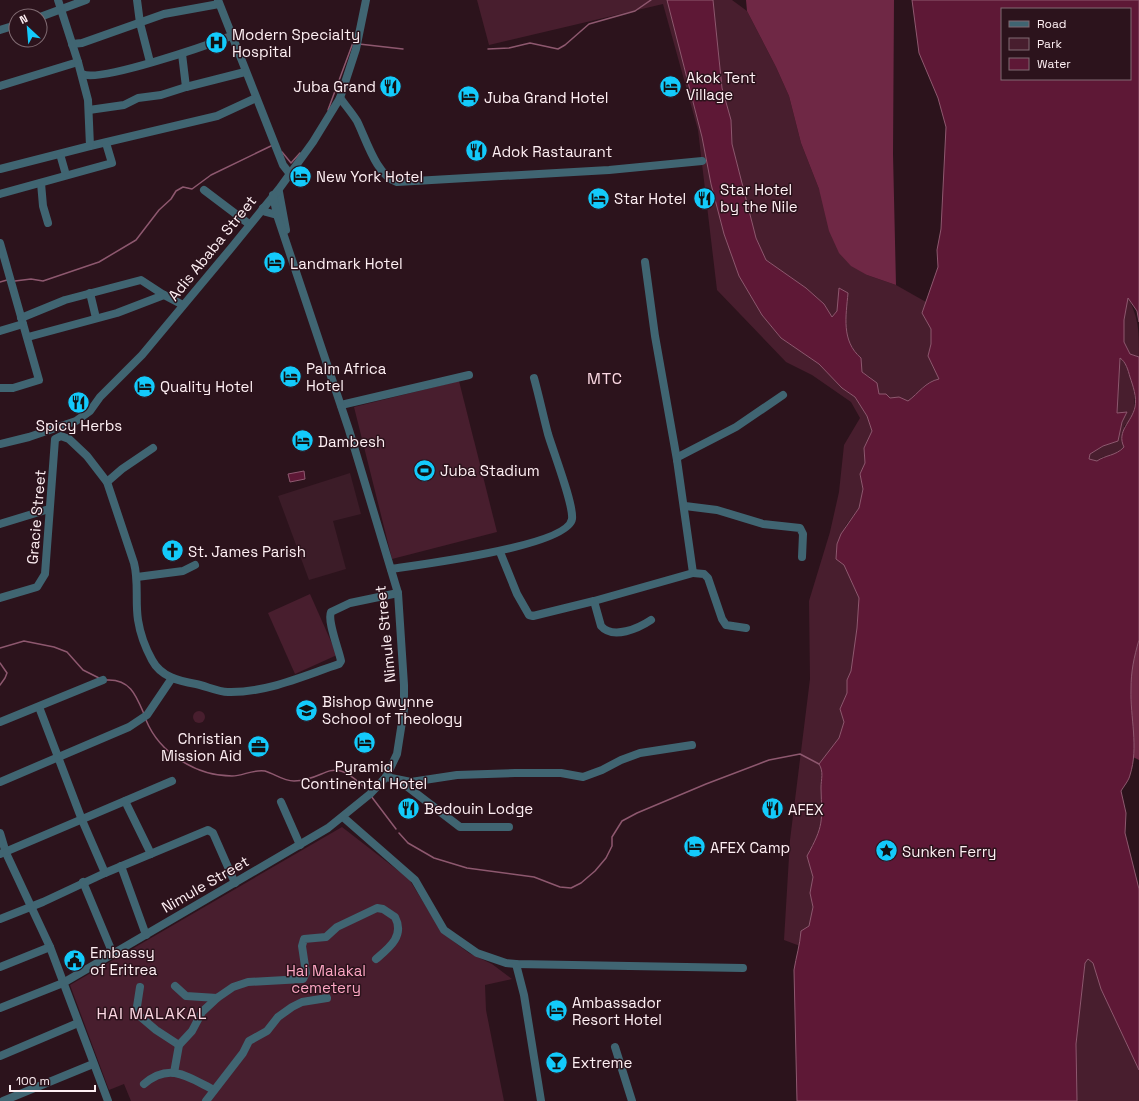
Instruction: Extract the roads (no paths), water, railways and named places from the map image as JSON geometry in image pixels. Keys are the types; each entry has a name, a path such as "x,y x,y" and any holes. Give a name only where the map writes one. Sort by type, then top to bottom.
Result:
{"street":[{"path":"58,0 82,74 89,110 90,146"},
{"path":"48,14 86,0"},
{"path":"137,0 140,23 150,62"},
{"name":"Adis Ababa Street","path":"0,444 30,437 76,421 90,411 100,397 142,355 276,192 327,122 340,98 356,49 366,0"},
{"path":"72,44 82,44 173,12 219,2 245,72 288,176 282,207"},
{"path":"82,74 87,76 96,76 182,54 231,36"},
{"path":"182,54 186,86"},
{"path":"0,86 78,62"},
{"path":"89,110 124,105 138,98 161,95 186,86 245,72"},
{"path":"0,168 217,116 256,98"},
{"path":"340,98 356,120 383,173 391,180 397,182 609,170 702,161"},
{"path":"0,194 41,183 66,174 112,163 106,143"},
{"path":"60,154 66,174"},
{"path":"41,183 43,206 48,223"},
{"path":"204,190 249,224"},
{"name":"Nimule Street","path":"276,192 282,207 287,240"},
{"name":"Nimule Street","path":"0,1008 63,983 300,845 343,817 386,777 397,754 404,709 404,685 398,592 341,405 287,240 277,215 276,192"},
{"path":"263,208 266,212 277,215"},
{"path":"0,243 39,380 13,388 0,388"},
{"path":"645,262 656,343 677,460 693,573"},
{"path":"0,331 65,300 141,280 183,305"},
{"path":"90,293 96,318"},
{"path":"28,337 117,313 164,295"},
{"path":"341,405 469,375"},
{"path":"391,569 500,552 552,535 566,528 572,518 534,378"},
{"path":"677,460 681,455 736,428 782,394"},
{"name":"Gracie Street","path":"0,598 32,589 40,584 45,574 49,509 58,437 54,428"},
{"path":"58,437 69,439 87,456 107,482 137,576 138,620 141,630 153,662 162,672 172,678 226,692 252,690 269,687 339,664 341,661 338,643 331,628 331,612 350,603 398,592"},
{"path":"107,482 122,469 153,448"},
{"path":"684,506 717,510 762,524 800,528 803,534 802,557"},
{"path":"0,524 49,509"},
{"path":"500,552 517,594 530,615 533,616 594,601 693,573 704,574 708,578 722,619 726,625 746,628"},
{"path":"137,576 183,571 196,565"},
{"path":"594,601 601,626 609,632 631,630 651,620"},
{"path":"0,782 129,728 147,715 172,678"},
{"path":"0,722 103,680"},
{"path":"39,707 82,820 105,872"},
{"path":"386,777 411,782 457,775 561,773 583,776 602,770 640,753 692,745"},
{"path":"398,779 460,827 509,827"},
{"path":"3,854 172,781"},
{"path":"125,801 151,854"},
{"path":"281,802 300,845"},
{"path":"343,817 415,880 444,930 477,953 502,962 516,964 744,968"},
{"path":"0,919 105,872 210,830 235,883"},
{"path":"0,833 3,854 31,906 50,947 108,1101"},
{"path":"121,866 146,935"},
{"path":"83,882 113,954"},
{"path":"174,1073 179,1045 192,1031 202,1012 217,998 233,987 248,982 302,979 306,973 302,946 304,940 326,937 342,924 377,908 383,909 395,917 398,925 398,934 394,943 376,959"},
{"path":"0,967 50,947"},
{"path":"516,964 524,995 541,1101"},
{"path":"175,986 186,996 217,998"},
{"path":"140,987 136,1013 156,1030 179,1045"},
{"path":"206,1101 243,1053 249,1041 271,1028 282,1013 302,1002 327,998"},
{"path":"0,1056 78,1023"},
{"path":"615,1047 632,1101"},
{"path":"3,1101 93,1064"},
{"path":"144,1084 153,1075 164,1072 174,1073 194,1080 214,1090"}],"water":[{"path":"667,0 713,0 722,88 731,120 732,144 756,238 766,260 806,288 824,304 832,317 837,311 839,288 848,293 846,328 850,344 861,358 862,372 877,383 879,394 886,394 890,398 899,397 908,401 926,385 939,379 928,356 931,344 931,329 922,313 938,267 937,250 941,229 946,127 938,98 919,53 912,0 1139,0 1139,322 1137,311 1128,298 1124,320 1124,342 1130,354 1139,357 1139,640 1133,664 1131,682 1134,743 1133,764 1129,779 1121,791 1126,813 1125,833 1139,889 1139,1070 1101,989 1093,963 1088,959 1085,963 1076,1044 1077,1101 797,1101 794,970 801,931 809,926 813,907 810,893 813,877 807,856 821,823 822,773 819,764 839,738 844,722 840,709 847,693 847,680 851,671 857,628 859,598 844,565 836,559 837,544 841,534 859,508 863,489 860,474 865,463 864,448 872,431 867,416 855,397 842,388 819,364 781,338 762,315 739,276 724,234 711,184 702,137","holes":["1120,358 1128,369 1135,399 1135,407 1123,431 1122,441 1124,447 1118,452 1097,461 1089,459 1090,454 1103,446 1118,441 1122,422 1127,412 1117,413"]},
{"path":"304,471 305,479 290,482 288,474"}],"waterway":[{"path":"488,49 509,48 530,43 558,49 565,45 589,24 635,11 651,0"},
{"path":"328,110 354,40"},
{"path":"359,44 403,49"},
{"path":"15,281 31,279 43,281 99,262 136,240 176,191 183,187 192,189 211,175 273,145"},
{"path":"282,152 291,163 300,153"},
{"path":"0,282 7,280"},
{"path":"0,648 24,641 54,647 67,652 83,670 99,678"},
{"path":"0,663 7,673 0,685"},
{"path":"107,680 115,680 127,685 135,695 144,714"},
{"path":"146,720 152,732 170,753 181,761 206,772 232,776 256,771 265,771 283,779 294,781 306,780 329,771 336,770 344,772 365,788"},
{"path":"399,833 408,843 434,858 467,868 534,877 560,887 571,888 581,883 595,871 606,858 612,846 612,837 622,821 637,813 706,784 769,760 800,754 819,764"},
{"path":"371,796 396,829"}],"place":[{"name":"Modern Specialty Hospital","path":"217,43"},
{"name":"Juba Grand","path":"391,86"},
{"name":"Akok Tent Village","path":"670,86"},
{"name":"Juba Grand Hotel","path":"468,97"},
{"name":"Adok Rastaurant","path":"477,151"},
{"name":"New York Hotel","path":"301,176"},
{"name":"Star Hotel","path":"599,198"},
{"name":"Star Hotel by the Nile","path":"704,198"},
{"name":"Landmark Hotel","path":"274,263"},
{"name":"Palm Africa Hotel","path":"291,377"},
{"name":"Quality Hotel","path":"145,386"},
{"name":"Spicy Herbs","path":"79,402"},
{"name":"Dambesh","path":"302,441"},
{"name":"Juba Stadium","path":"425,470"},
{"name":"St. James Parish","path":"172,551"},
{"name":"Bishop Gwynne School of Theology","path":"306,710"},
{"name":"Pyramid Continental Hotel","path":"364,743"},
{"name":"Christian Mission Aid","path":"258,747"},
{"name":"Bedouin Lodge","path":"409,808"},
{"name":"AFEX","path":"772,809"},
{"name":"AFEX Camp","path":"694,847"},
{"name":"Sunken Ferry","path":"886,851"},
{"name":"Embassy of Eritrea","path":"74,961"},
{"name":"Ambassador Resort Hotel","path":"557,1011"},
{"name":"Extreme","path":"557,1062"}],"district":[{"name":"MTC","path":"605,378"},
{"name":"HAI MALAKAL","path":"152,1013"}],"park label":[{"name":"Hai Malakal cemetery","path":"326,978"}]}
